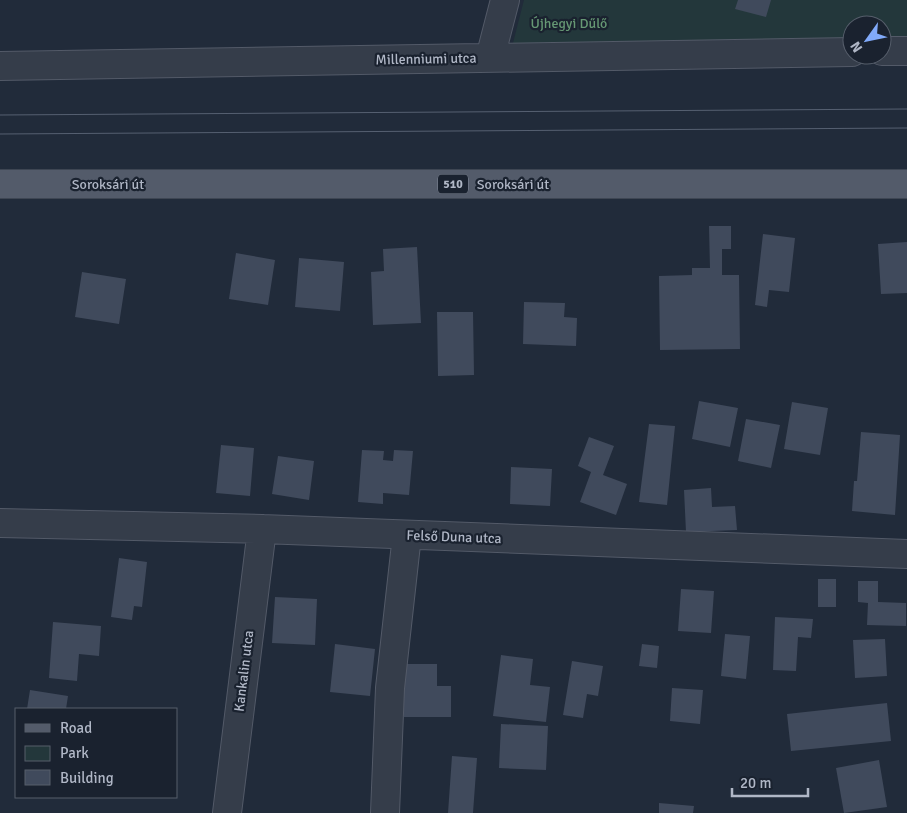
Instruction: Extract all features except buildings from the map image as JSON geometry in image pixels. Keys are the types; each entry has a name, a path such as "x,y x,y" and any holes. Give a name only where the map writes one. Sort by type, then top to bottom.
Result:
{"main road":[{"name":"Soroksári út","path":"0,184 907,184"}],"street":[{"path":"490,58 505,0"},
{"path":"892,51 907,50"},
{"name":"Millenniumi utca","path":"0,66 842,52"},
{"name":"Felső Duna utca","path":"0,523 262,529 907,554"},
{"name":"Kankalin utca","path":"227,813 262,529"},
{"path":"385,813 390,688 407,535"}],"green space":[{"name":"Újhegyi Dűlő","path":"524,0 907,0 907,37 892,37 892,15 842,15 842,38 512,47"}],"tram line":[{"path":"0,115 907,109"},
{"path":"0,134 907,128"}]}
